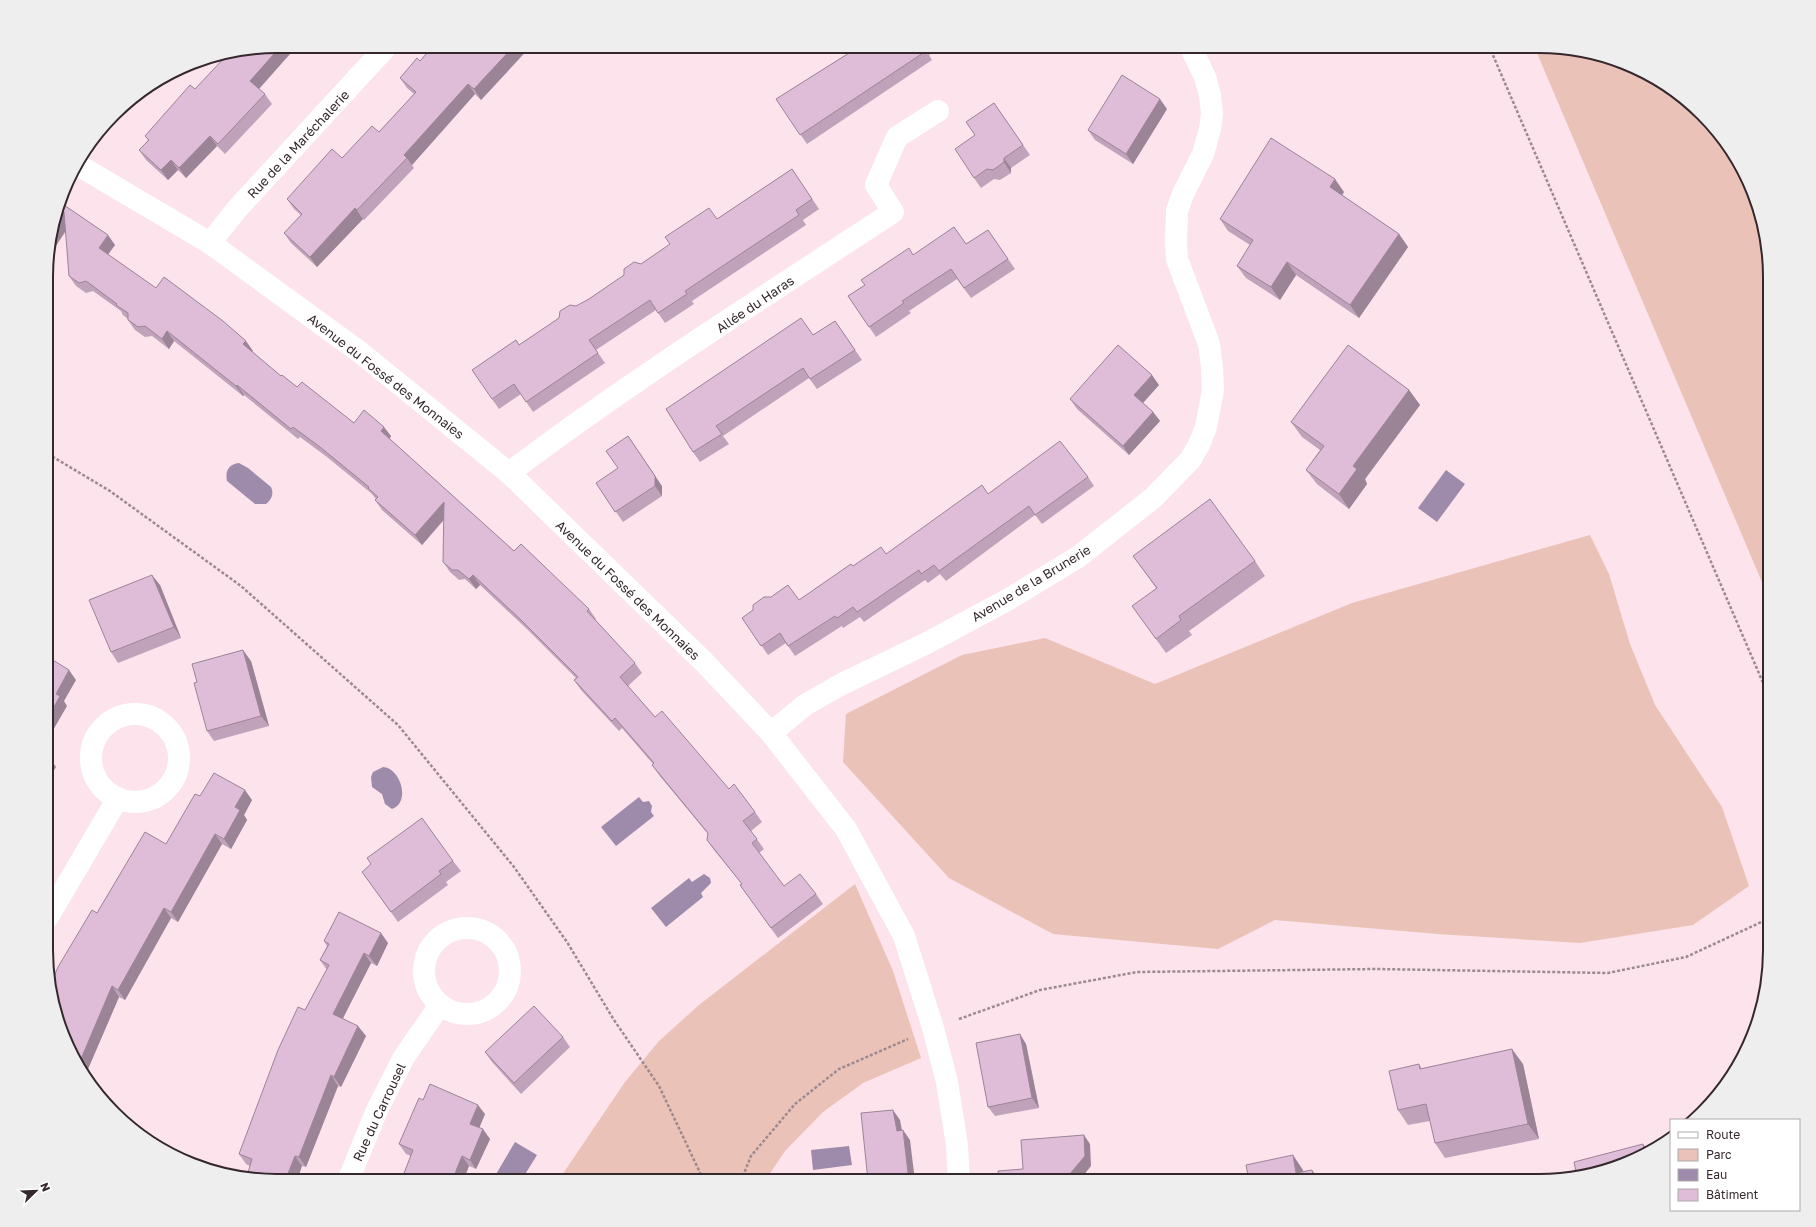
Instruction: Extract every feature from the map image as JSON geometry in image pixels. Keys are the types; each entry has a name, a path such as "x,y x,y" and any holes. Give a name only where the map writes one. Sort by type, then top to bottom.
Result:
{"street":[{"name":"Rue de la Maréchalerie","path":"210,243 238,209 382,53"},
{"name":"Avenue de la Brunerie","path":"770,733 805,705 840,685 927,643 996,606 1078,557 1153,498 1190,460 1199,445 1206,427 1213,390 1209,344 1178,259 1176,242 1178,211 1183,194 1203,154 1210,129 1212,114 1210,95 1205,77 1193,53"},
{"name":"Allée du Haras","path":"509,474 552,441 631,387 893,212 876,185 897,136 938,111"},
{"name":"Avenue du Fossé des Monnaies","path":"82,167 210,243 361,353 509,474 704,662 770,733 846,829 904,936 933,1028 947,1082 957,1145 959,1174"},
{"path":"138,713 152,717 165,725 174,736 178,749 179,762 176,776 168,787 157,796 145,801 131,802 118,798 105,790 96,778 91,763 92,748 98,734 109,722 122,716 138,713"},
{"path":"53,908 118,798"},
{"name":"Rue du Carrousel","path":"351,1174 377,1110 404,1057 440,1005"}],"path":[{"path":"1492,53 1763,683"},
{"path":"53,457 110,491 241,586 398,725 514,867 567,942 614,1020 659,1086 701,1174"},
{"path":"744,1174 751,1156 795,1104 839,1069 933,1028 1040,990 1137,972 1377,969 1608,974 1686,957 1763,921"}],"green space":[{"path":"1537,53 1553,53 1583,57 1625,70 1651,83 1675,99 1707,129 1733,165 1746,191 1759,233 1763,263 1763,585"},
{"path":"1590,535 1609,574 1630,644 1655,705 1722,807 1749,886 1693,925 1580,943 1437,934 1275,920 1218,949 1053,934 949,878 843,762 846,714 962,655 1045,638 1155,684 1352,603"},
{"path":"855,884 893,971 921,1058 863,1083 823,1112 785,1151 770,1174 563,1174 625,1082 659,1041 699,1005"}],"water":[{"path":"239,463 248,468 271,487 272,496 266,504 255,504 227,481 226,475 228,469 232,465"},
{"path":"1446,470 1465,484 1437,522 1418,508"},
{"path":"383,767 395,773 401,786 401,800 398,806 392,809 385,804 382,794 372,787 371,777 373,772"},
{"path":"639,797 643,802 649,801 652,806 651,812 654,816 616,846 601,827"},
{"path":"704,874 710,878 711,883 701,893 703,897 666,927 651,908 689,878 692,882"},
{"path":"515,1142 537,1155 525,1174 496,1174"},
{"path":"849,1146 852,1165 813,1170 811,1150"}],"building":[{"path":"275,53 250,81 265,94 218,144 210,136 179,168 171,160 161,170 139,150 149,140 145,136 190,85 195,89 222,60 233,57"},
{"path":"427,53 507,53 474,89 468,84 404,155 407,158 357,210 355,208 310,257 284,233 302,214 287,199 332,149 342,158 372,126 379,132 416,92 400,78 417,58 420,61"},
{"path":"849,53 923,53 800,135 776,99"},
{"path":"1122,75 1160,99 1126,154 1088,130"},
{"path":"994,103 1023,145 1004,158 1004,162 993,170 987,169 974,178 955,149 975,135 966,122"},
{"path":"1271,138 1335,179 1330,187 1399,234 1350,305 1287,262 1271,287 1237,266 1253,240 1220,219"},
{"path":"792,169 812,199 796,210 799,215 685,291 687,294 658,313 650,300 589,340 598,353 526,402 514,384 492,399 472,370 516,340 519,345 559,318 560,311 570,305 576,306 589,299 624,275 624,269 634,262 641,264 670,244 665,237 709,208 717,219"},
{"path":"65,206 108,235 99,248 156,288 164,277 223,321 246,341 243,344 281,376 282,375 297,387 302,382 354,423 364,410 384,427 381,431 514,551 521,544 589,609 587,611 635,663 620,677 655,717 662,711 729,789 734,784 755,812 743,821 757,839 752,843 784,886 800,874 816,894 771,928 740,885 742,884 707,840 708,833 652,765 654,763 615,718 612,721 574,680 578,677 473,575 469,579 458,570 452,570 443,562 444,502 415,535 375,500 378,497 368,488 369,487 320,447 293,427 291,429 167,331 162,339 145,326 138,327 128,320 128,313 86,281 79,283 69,276 64,212 62,215"},
{"path":"954,227 966,244 988,230 1008,259 964,288 951,269 902,301 904,303 869,327 848,296 865,285 861,280 909,248 913,255"},
{"path":"801,318 813,335 835,321 855,350 810,379 803,368 716,426 722,434 693,452 666,409"},
{"path":"1118,345 1152,375 1134,395 1153,412 1123,446 1070,399"},
{"path":"1348,345 1409,390 1353,466 1357,469 1339,494 1306,470 1324,446 1291,422"},
{"path":"628,436 655,476 655,486 615,512 596,483 618,468 606,451"},
{"path":"1060,441 1088,477 1035,515 1029,506 939,571 934,565 921,574 919,570 857,612 853,607 837,618 835,616 788,646 780,633 761,646 742,618 753,610 753,605 764,597 771,597 788,585 799,600 851,564 853,566 881,547 886,554 982,485 988,494"},
{"path":"1210,499 1255,561 1179,616 1181,620 1156,639 1132,606 1157,588 1133,556"},
{"path":"152,575 174,627 111,652 89,600"},
{"path":"243,650 261,716 207,731 194,683 197,682 192,664"},
{"path":"53,660 69,670 56,694 60,696 53,709"},
{"path":"214,773 245,790 235,807 240,810 224,839 215,834 171,912 164,908 118,990 112,986 81,1059 70,1036 57,994 55,975 58,967 92,910 97,913 145,832 166,844 195,794 200,796"},
{"path":"422,818 453,861 439,871 441,874 391,912 362,872 371,864 367,858"},
{"path":"339,912 381,933 369,956 364,953 333,1014 358,1026 334,1077 331,1075 299,1157 295,1156 288,1174 263,1174 248,1172 252,1159 239,1154 278,1050 298,1007 305,1010 329,965 320,960 329,944 324,941"},
{"path":"534,1006 563,1037 514,1083 485,1052"},
{"path":"1020,1034 1032,1098 988,1107 976,1043"},
{"path":"1512,1049 1528,1124 1435,1143 1426,1104 1398,1110 1389,1071 1419,1064 1420,1069"},
{"path":"430,1084 478,1105 470,1124 483,1129 470,1160 462,1156 455,1174 404,1174 413,1150 399,1144 419,1098 423,1100"},
{"path":"893,1110 897,1131 903,1130 908,1174 867,1174 861,1113"},
{"path":"1084,1135 1085,1156 1070,1174 998,1174 998,1171 1023,1169 1021,1140"},
{"path":"1643,1144 1644,1148 1625,1157 1583,1170 1576,1171 1574,1162"},
{"path":"1293,1155 1296,1173 1312,1170 1313,1174 1248,1174 1246,1165"}]}
